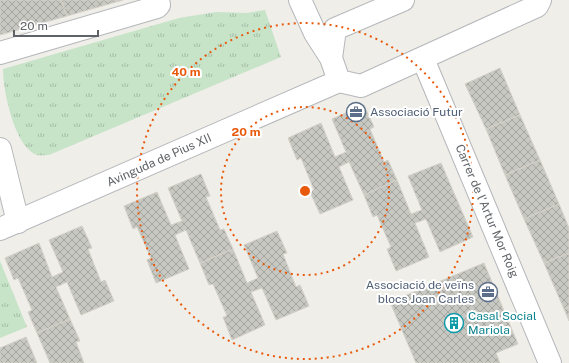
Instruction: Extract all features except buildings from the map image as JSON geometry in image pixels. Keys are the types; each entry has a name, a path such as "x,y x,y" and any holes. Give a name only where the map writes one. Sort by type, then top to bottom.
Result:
{"street":[{"path":"0,53 157,7 159,5 158,0"},
{"path":"300,0 315,33 331,58 339,81 361,86 537,6 540,0"},
{"path":"331,58 335,29 403,0"},
{"name":"Carrer de l'Artur Mor Roig","path":"423,59 550,363"},
{"name":"Avinguda de Pius XII","path":"9,226 339,81"},
{"path":"0,149 9,226"}],"green space":[{"path":"265,10 281,57 49,155 37,155 29,150 16,130 11,117 5,90 3,69 179,18 216,12 247,13"},
{"path":"0,261 27,327 0,338"}],"place":[{"name":"Associació Futur","path":"356,112"},
{"name":"Associació de veïns blocs Joan Carles","path":"488,292"},
{"name":"Casal Social Mariola","path":"454,323"}]}
